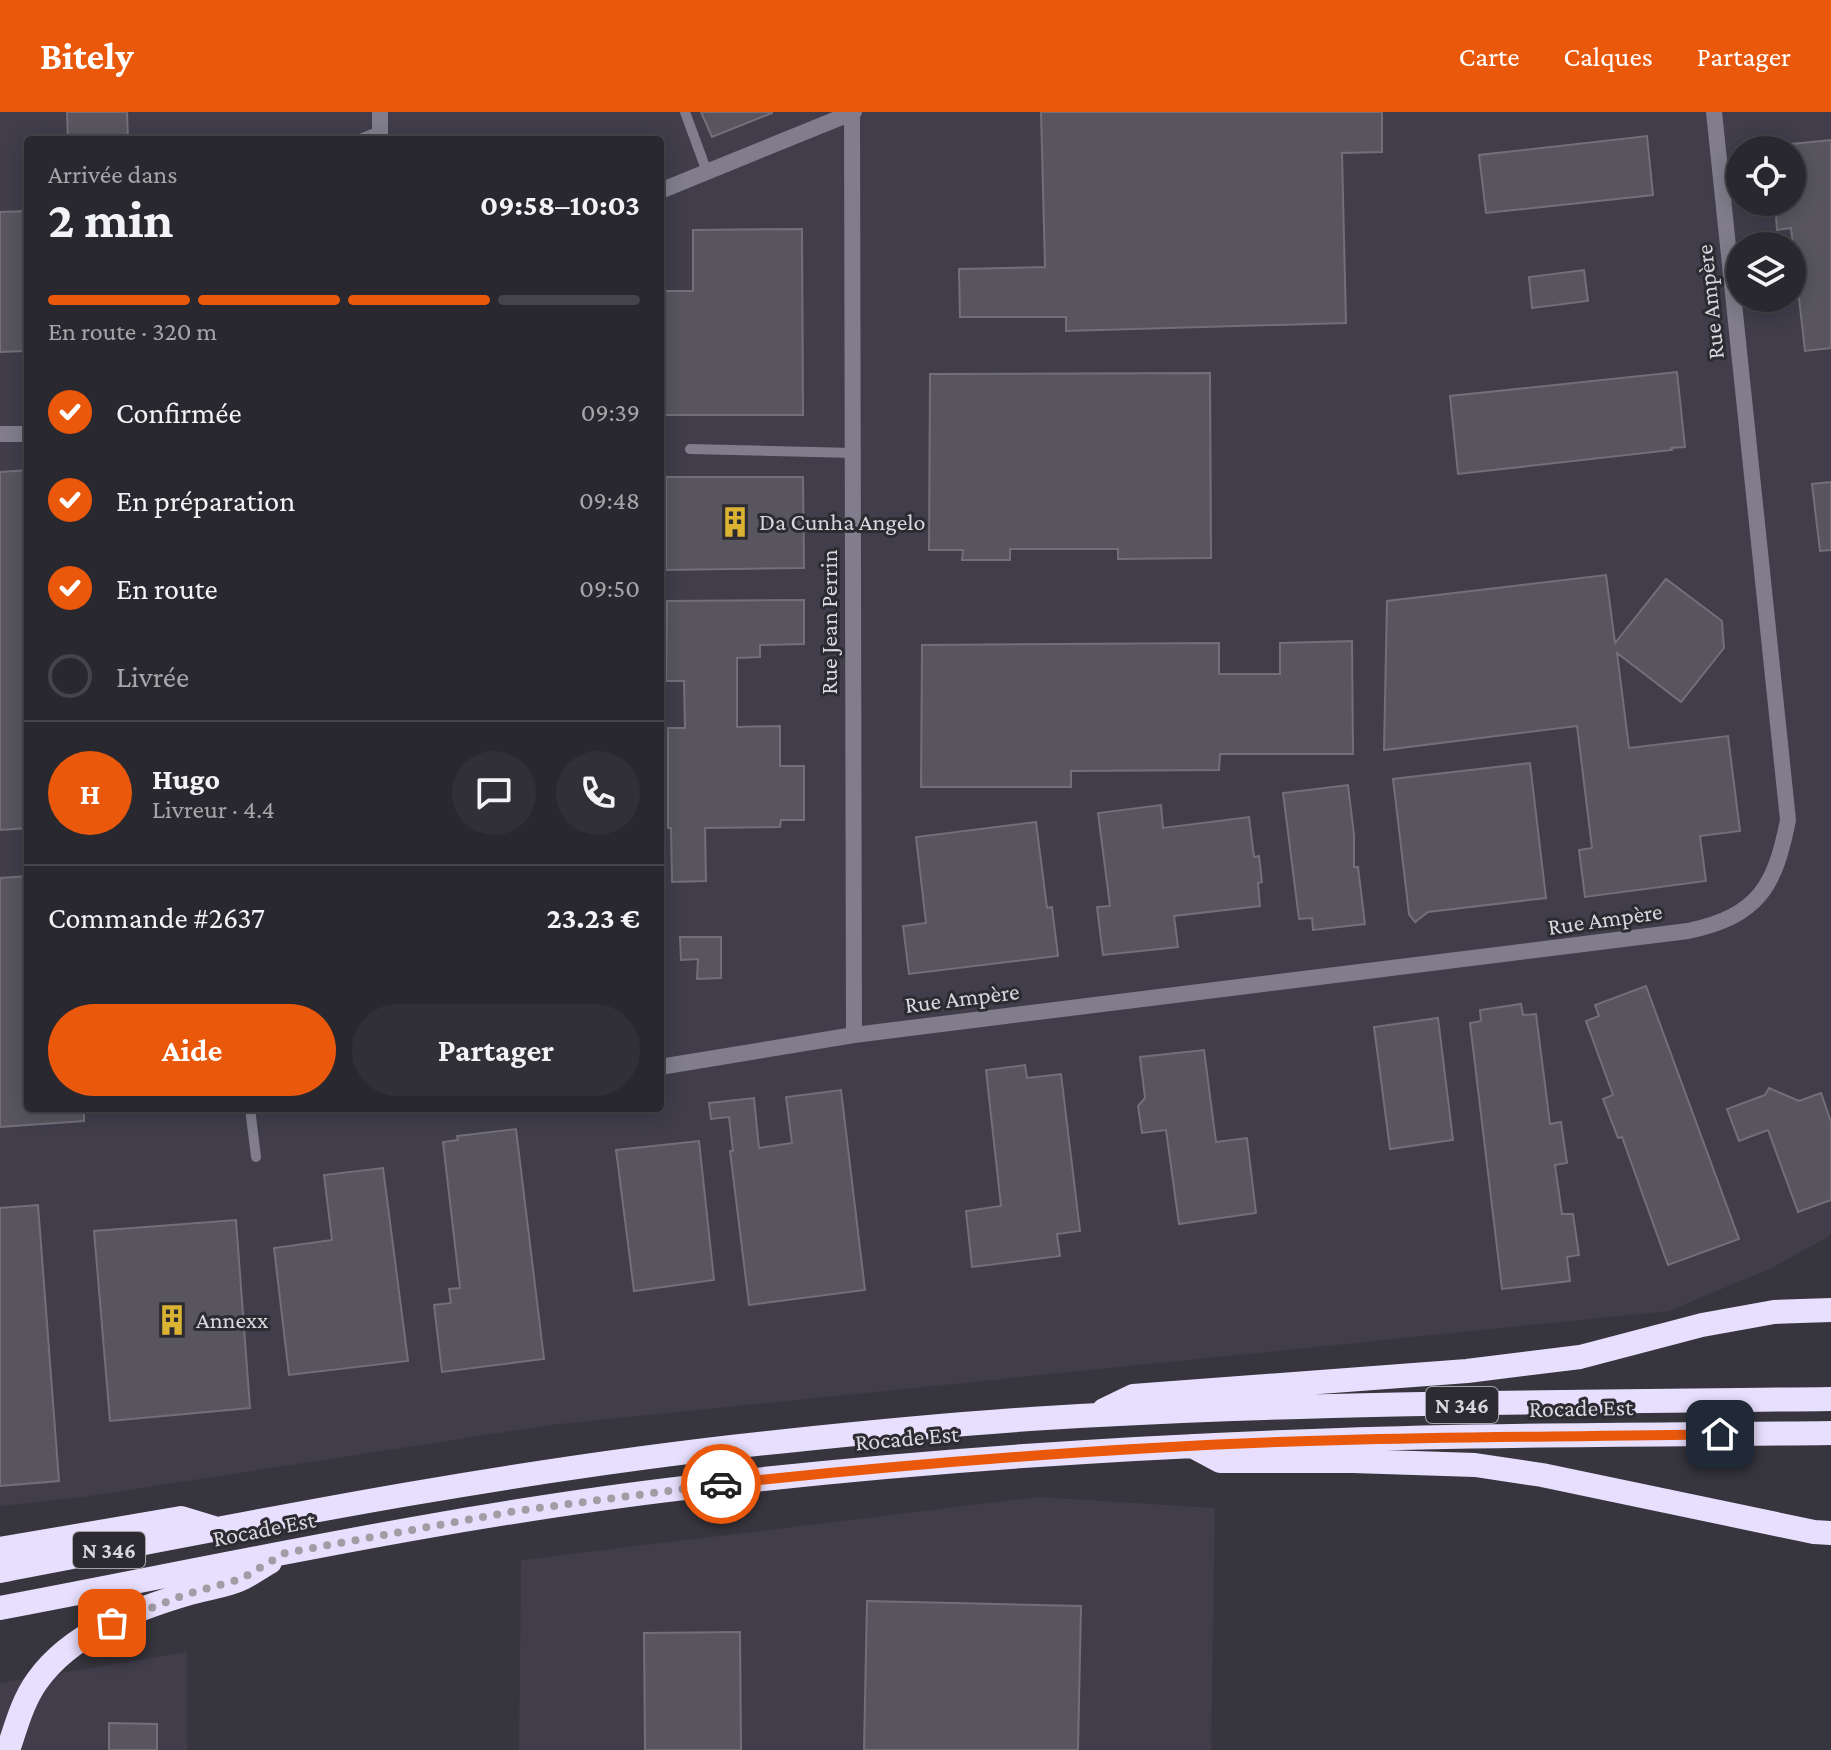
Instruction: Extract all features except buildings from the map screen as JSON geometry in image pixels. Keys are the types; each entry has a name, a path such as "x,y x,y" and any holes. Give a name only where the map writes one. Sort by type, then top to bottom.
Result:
{"highway":[{"path":"1094,1415 1133,1396 1467,1371 1580,1357 1702,1325 1774,1312 1831,1310"},
{"name":"Rocade Est","path":"0,1571 335,1506 586,1465 782,1441 1094,1415 1238,1409 1831,1399"},
{"name":"Rocade Est","path":"0,1608 516,1511 682,1488 1001,1457 1345,1440 1831,1433"},
{"path":"1191,1446 1220,1461 1475,1465 1542,1475 1831,1533"},
{"path":"0,1549 181,1518 217,1529"},
{"path":"8,1750 35,1683 56,1657 92,1632 187,1594 241,1579 285,1553"}],"street":[{"path":"380,112 381,136"},
{"path":"664,189 853,112"},
{"name":"Rue Jean Perrin","path":"853,112 854,1035"},
{"name":"Rue Ampère","path":"664,1066 854,1035 1688,931 1710,926 1751,905 1773,879 1788,820 1714,112"},
{"path":"0,434 24,434"}],"lane":[{"path":"685,112 707,172"},
{"path":"690,449 853,453"},
{"path":"250,1112 256,1157"}],"shaded area":[{"path":"0,112 1831,112 1831,1235 1772,1268 1669,1311 551,1425 83,1497 0,1506"},
{"path":"1038,1497 1215,1508 1211,1750 519,1750 521,1560"},
{"path":"187,1652 187,1750 0,1750 0,1683"}],"way so far":[{"path":"112,1623 187,1594 241,1579 285,1553 516,1511 721,1484"}],"place":[{"name":"Da Cunha Angelo","path":"735,522"},
{"name":"Annexx","path":"172,1320"}],"route":[{"path":"721,1484 1001,1457 1191,1446 1345,1440 1720,1434"}]}
